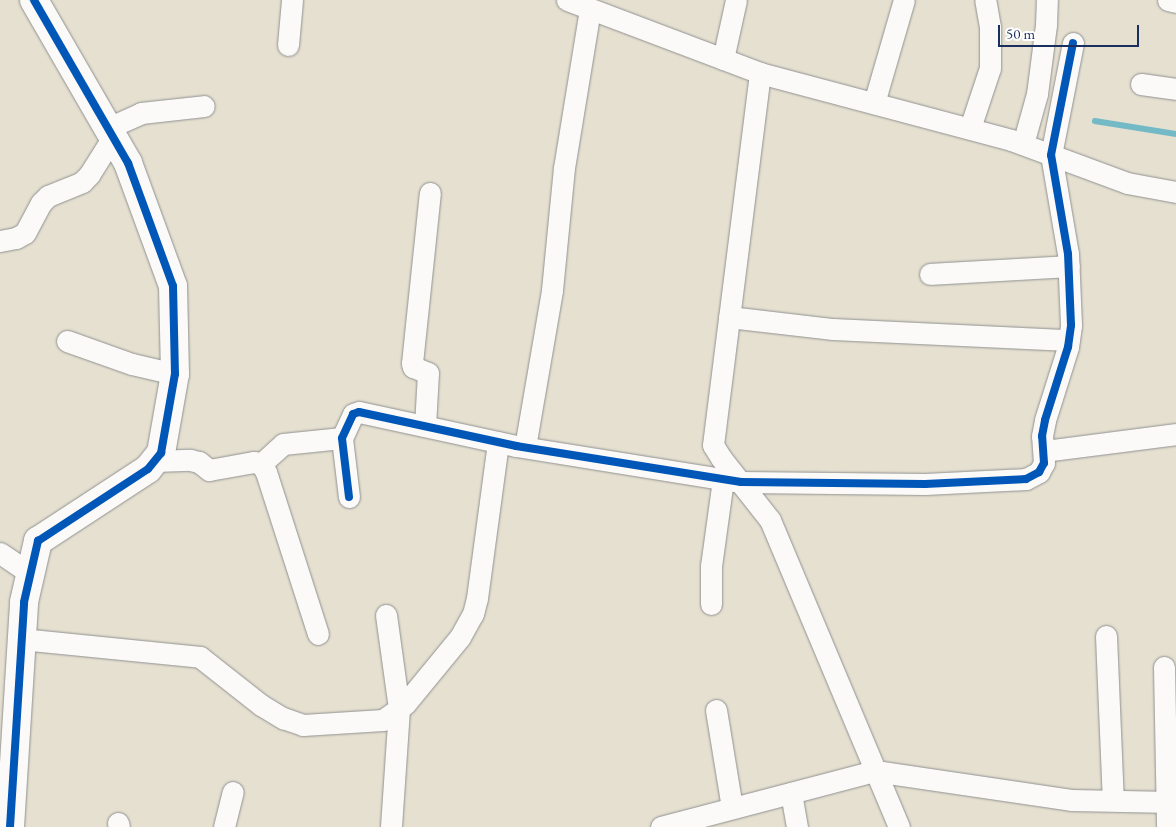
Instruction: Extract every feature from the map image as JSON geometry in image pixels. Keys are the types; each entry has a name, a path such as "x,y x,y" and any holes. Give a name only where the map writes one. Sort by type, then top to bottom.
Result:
{"street":[{"path":"10,827 8,720 22,639 24,602 38,541 148,469 161,454 175,374 173,286 128,163 34,0"},
{"path":"288,45 292,0"},
{"path":"567,0 760,73 970,128 1023,144 1127,183 1176,192"},
{"path":"723,59 736,0"},
{"path":"874,103 904,0"},
{"path":"970,128 990,68 990,27 985,0"},
{"path":"1023,144 1037,94 1046,25 1047,0"},
{"path":"1168,0 1176,2"},
{"path":"525,448 552,290 564,168 590,9"},
{"path":"349,497 342,438 353,414 359,412 525,448 732,480 925,484 1026,478 1039,472 1043,467 1044,451 1042,436 1045,420 1069,340 1072,311 1069,266 1051,155 1073,43"},
{"path":"760,73 713,445 732,480 770,520 899,827"},
{"path":"1141,84 1176,89"},
{"path":"0,241 16,238 25,233 48,196 82,182 89,175 110,133 141,113 204,106"},
{"path":"425,426 428,373 413,367 412,363 430,193"},
{"path":"930,274 1069,266"},
{"path":"729,317 833,329 1069,340"},
{"path":"67,340 132,364 175,374"},
{"path":"1044,451 1176,434"},
{"path":"261,464 283,444 342,438"},
{"path":"22,639 200,657 261,705 283,718 303,725 375,722 399,709 460,637 472,614 477,598 498,442"},
{"path":"155,461 190,460 199,462 209,470 254,462 261,464 266,472 318,634"},
{"path":"711,604 711,566 732,480"},
{"path":"0,553 30,573"},
{"path":"386,615 399,709 391,827"},
{"path":"1106,636 1113,800"},
{"path":"1164,667 1171,802 1167,827"},
{"path":"716,710 732,808"},
{"path":"661,827 875,770 1072,800 1171,802"},
{"path":"224,827 233,792"},
{"path":"792,793 797,827"}],"waterway":[{"path":"1095,121 1176,134"}],"cycle path":[{"path":"10,827 24,602 38,541 148,469 161,453 175,374 173,286 128,163 34,0"},
{"path":"349,497 342,438 353,414 359,412 516,446 741,482 925,484 1026,479 1039,472 1044,463 1042,436 1045,420 1068,347 1071,325 1068,254 1051,155 1073,43"}]}
